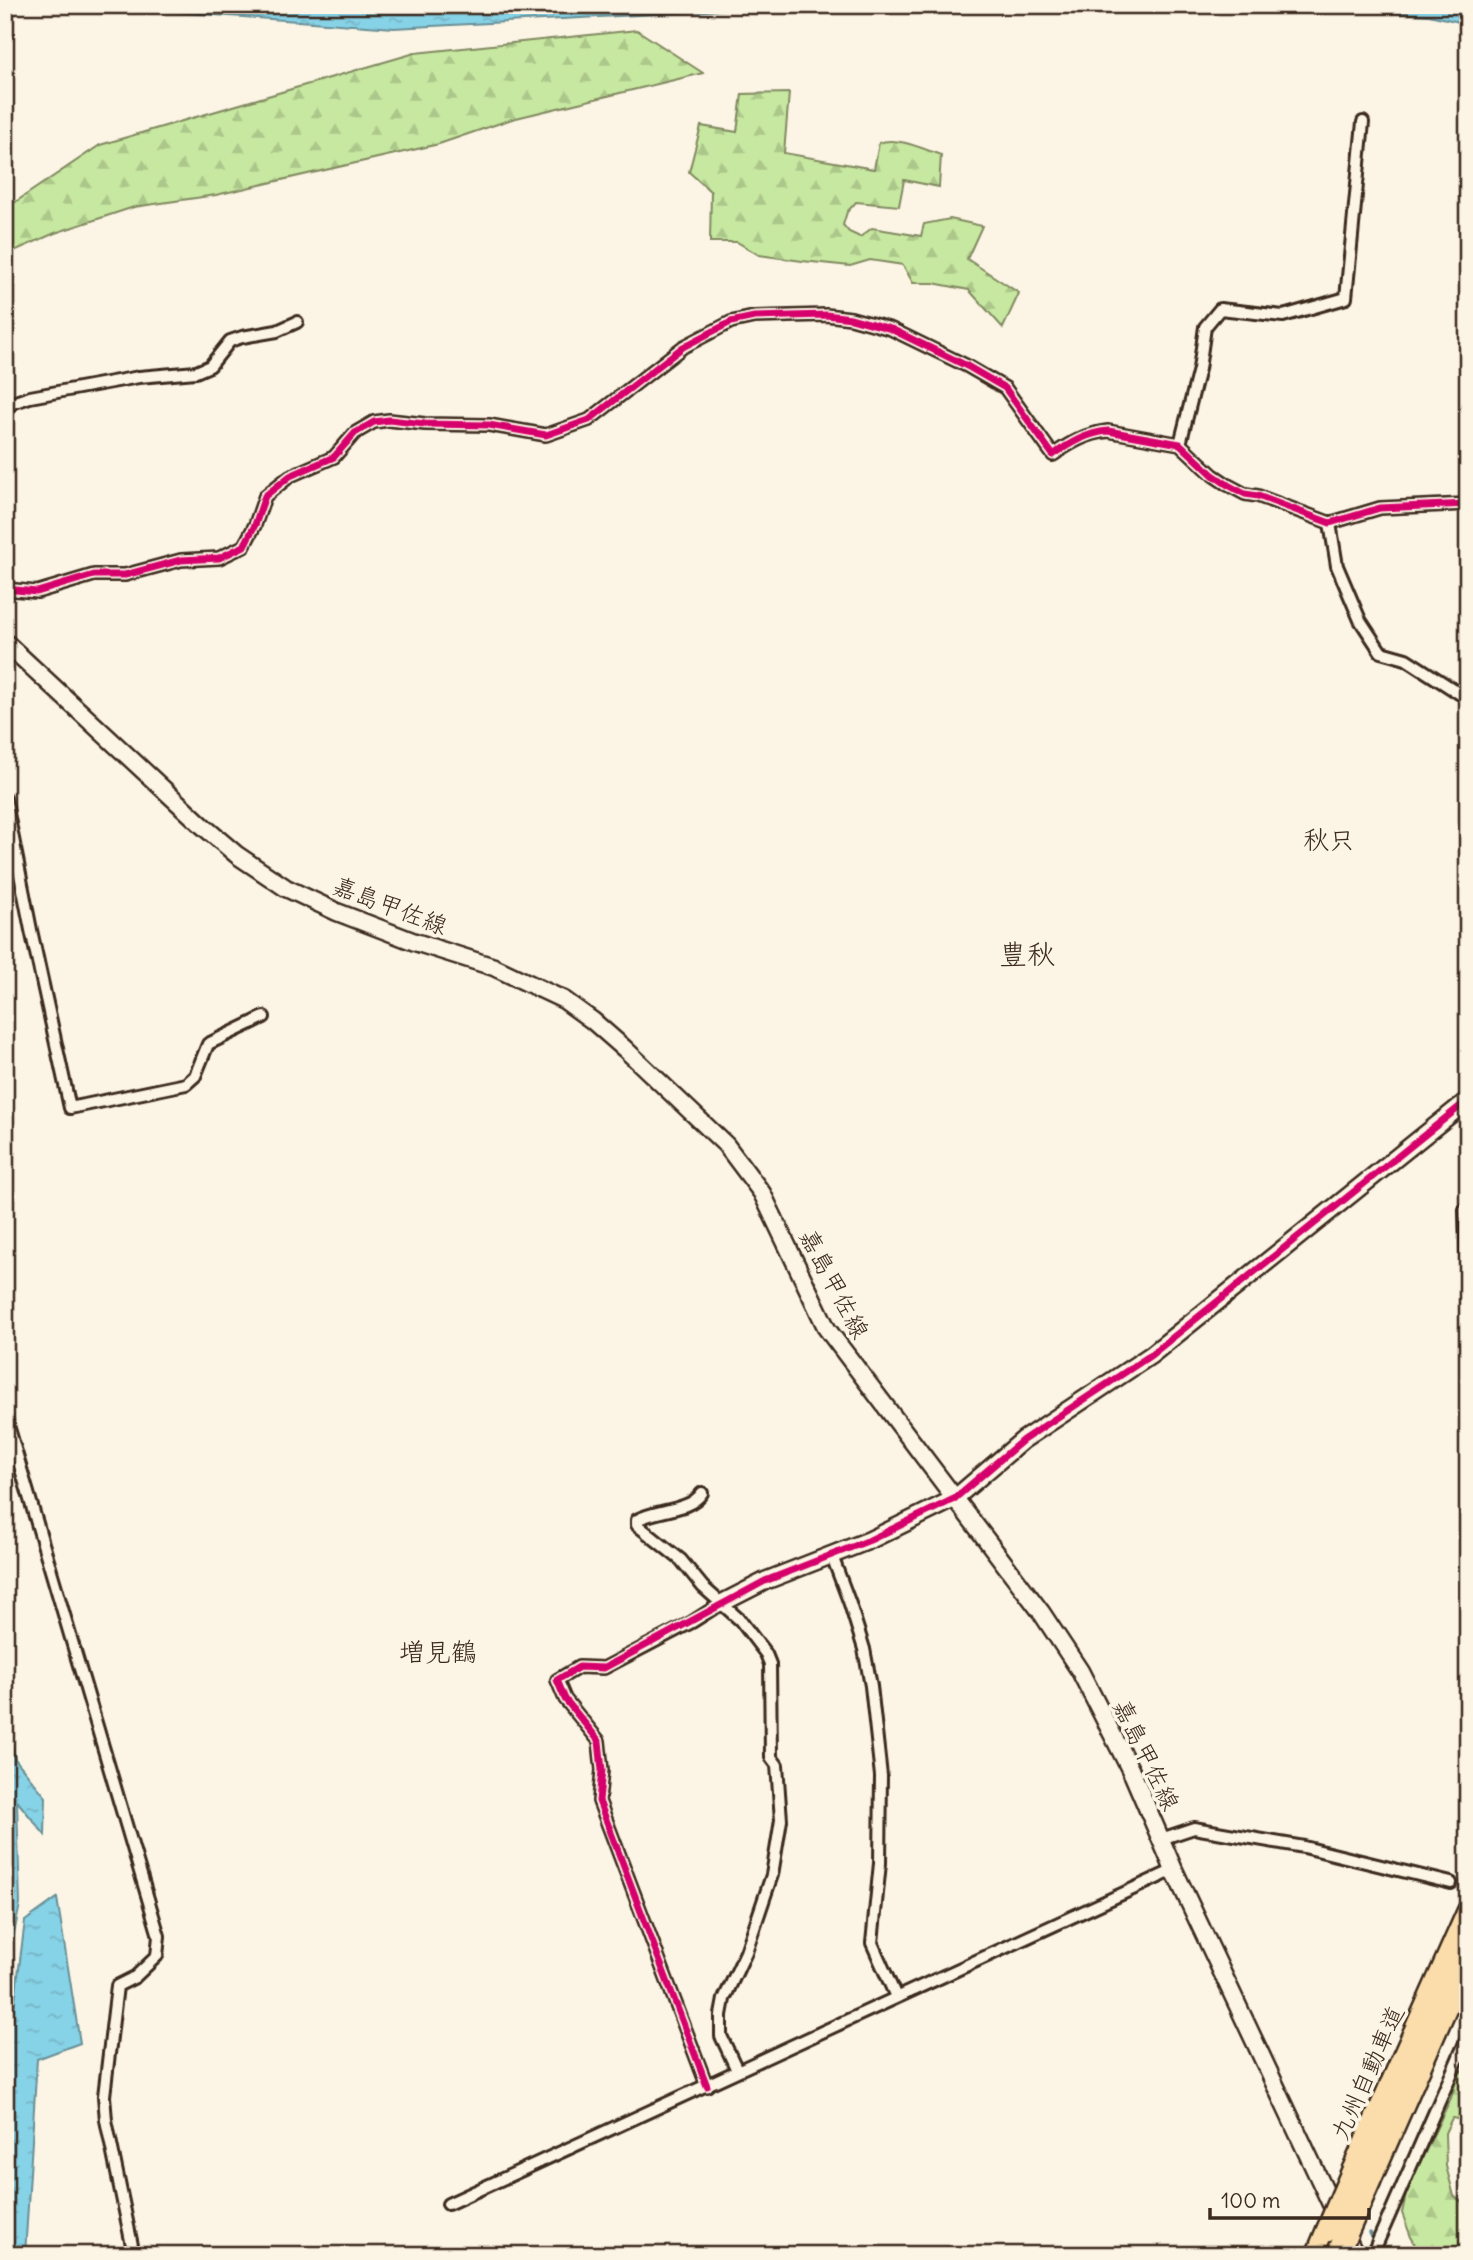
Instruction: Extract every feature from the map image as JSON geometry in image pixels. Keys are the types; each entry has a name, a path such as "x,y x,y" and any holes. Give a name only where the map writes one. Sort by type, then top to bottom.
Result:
{"highway":[{"name":"九州自動車道","path":"1344,2253 1362,2175 1468,1912"},
{"name":"九州自動車道","path":"1317,2255 1327,2231 1362,2175 1468,1957"}],"main road":[{"name":"嘉島甲佐線","path":"5,642 237,855 286,888 337,912 415,942 494,967 564,1000 635,1058 726,1145 762,1193 827,1329 1041,1612 1080,1671 1133,1775 1344,2253"},
{"path":"722,1603 765,1581 870,1540 954,1499 1023,1440 1151,1355 1468,1100"}],"street":[{"path":"1180,444 1199,369 1205,327 1220,309 1283,316 1346,298 1363,122"},
{"path":"5,589 37,592 94,575 125,575 181,560 219,558 244,546 265,496 290,476 334,457 355,433 374,422 389,420 425,424 489,425 546,435 589,420 683,347 731,322 754,317 826,315 851,318 891,329 1005,388 1053,454 1073,441 1108,430 1180,444 1213,475 1245,494 1258,496 1330,523 1380,508 1468,504"},
{"path":"5,413 12,403 30,397 139,377 197,372 210,366 230,341 277,331 296,322"},
{"path":"1330,523 1337,566 1360,620 1381,652 1406,659 1468,699"},
{"path":"5,798 70,1108 186,1084 195,1076 208,1044 264,1017"},
{"path":"1468,1203 1465,1217 1468,1285"},
{"path":"5,1415 159,1936 157,1956 135,1977 117,1986 104,2096 106,2120 134,2255"},
{"path":"702,1493 688,1505 642,1517 637,1520 637,1525 681,1560 703,1587 754,1637 770,1664 771,1757 777,1765 781,1820 772,1875 746,1952 724,1998 721,2015 721,2036 737,2070"},
{"path":"832,1556 857,1626 871,1686 881,1776 880,1863 872,1943 896,1997"},
{"path":"706,2086 599,1801 602,1770 599,1741 565,1699 557,1680 579,1667 604,1668 692,1622 722,1603"},
{"path":"1161,1839 1194,1828 1304,1847 1451,1883"},
{"path":"448,2204 1174,1870"},
{"path":"1372,2255 1462,2061 1468,2036"}],"green space":[{"path":"637,30 703,73 512,119 439,144 216,195 134,207 55,233 5,255 5,209 100,145 415,53"},
{"path":"789,93 784,153 874,169 879,143 886,141 910,144 941,155 939,187 904,180 899,206 856,202 847,212 843,225 849,232 860,237 872,228 921,236 924,224 950,219 982,226 967,259 1019,293 1003,328 969,290 933,283 913,283 903,265 870,260 850,266 802,261 759,255 737,242 710,242 711,192 689,172 701,126 737,132 742,94"},
{"path":"1468,2071 1468,2121 1452,2118 1445,2133 1446,2166 1454,2196 1468,2207 1468,2255 1419,2255 1402,2213 1407,2190 1451,2098 1459,2072"}],"water":[{"path":"102,5 776,5 695,12 394,28"},
{"path":"1272,5 1468,5 1468,24 1429,15"},
{"path":"5,1707 15,1759 46,1797 45,1835 17,1801 20,1904 8,1964 12,2022 25,1921 57,1898 80,2043 37,2059 25,2255 5,2255"}],"waterway":[{"path":"1370,2233 1375,2243"}],"tunnel":[{"path":"1451,1883 1468,1887"}],"cycle path":[{"path":"5,589 37,592 94,575 125,575 181,560 219,558 244,546 265,496 290,476 334,457 355,433 374,422 389,420 425,424 489,425 546,435 589,420 683,347 731,322 754,317 826,315 851,318 891,329 1005,388 1053,455 1079,439 1108,431 1180,444 1213,475 1245,494 1258,496 1330,523 1380,508 1468,504"},
{"path":"707,2086 599,1801 602,1770 599,1741 565,1699 557,1680 579,1667 604,1668 765,1581 870,1540 954,1499 1023,1440 1151,1355 1468,1100"}],"district":[{"name":"秋只","path":"1329,840"},
{"name":"豊秋","path":"1027,954"},
{"name":"増見鶴","path":"438,1652"}]}
